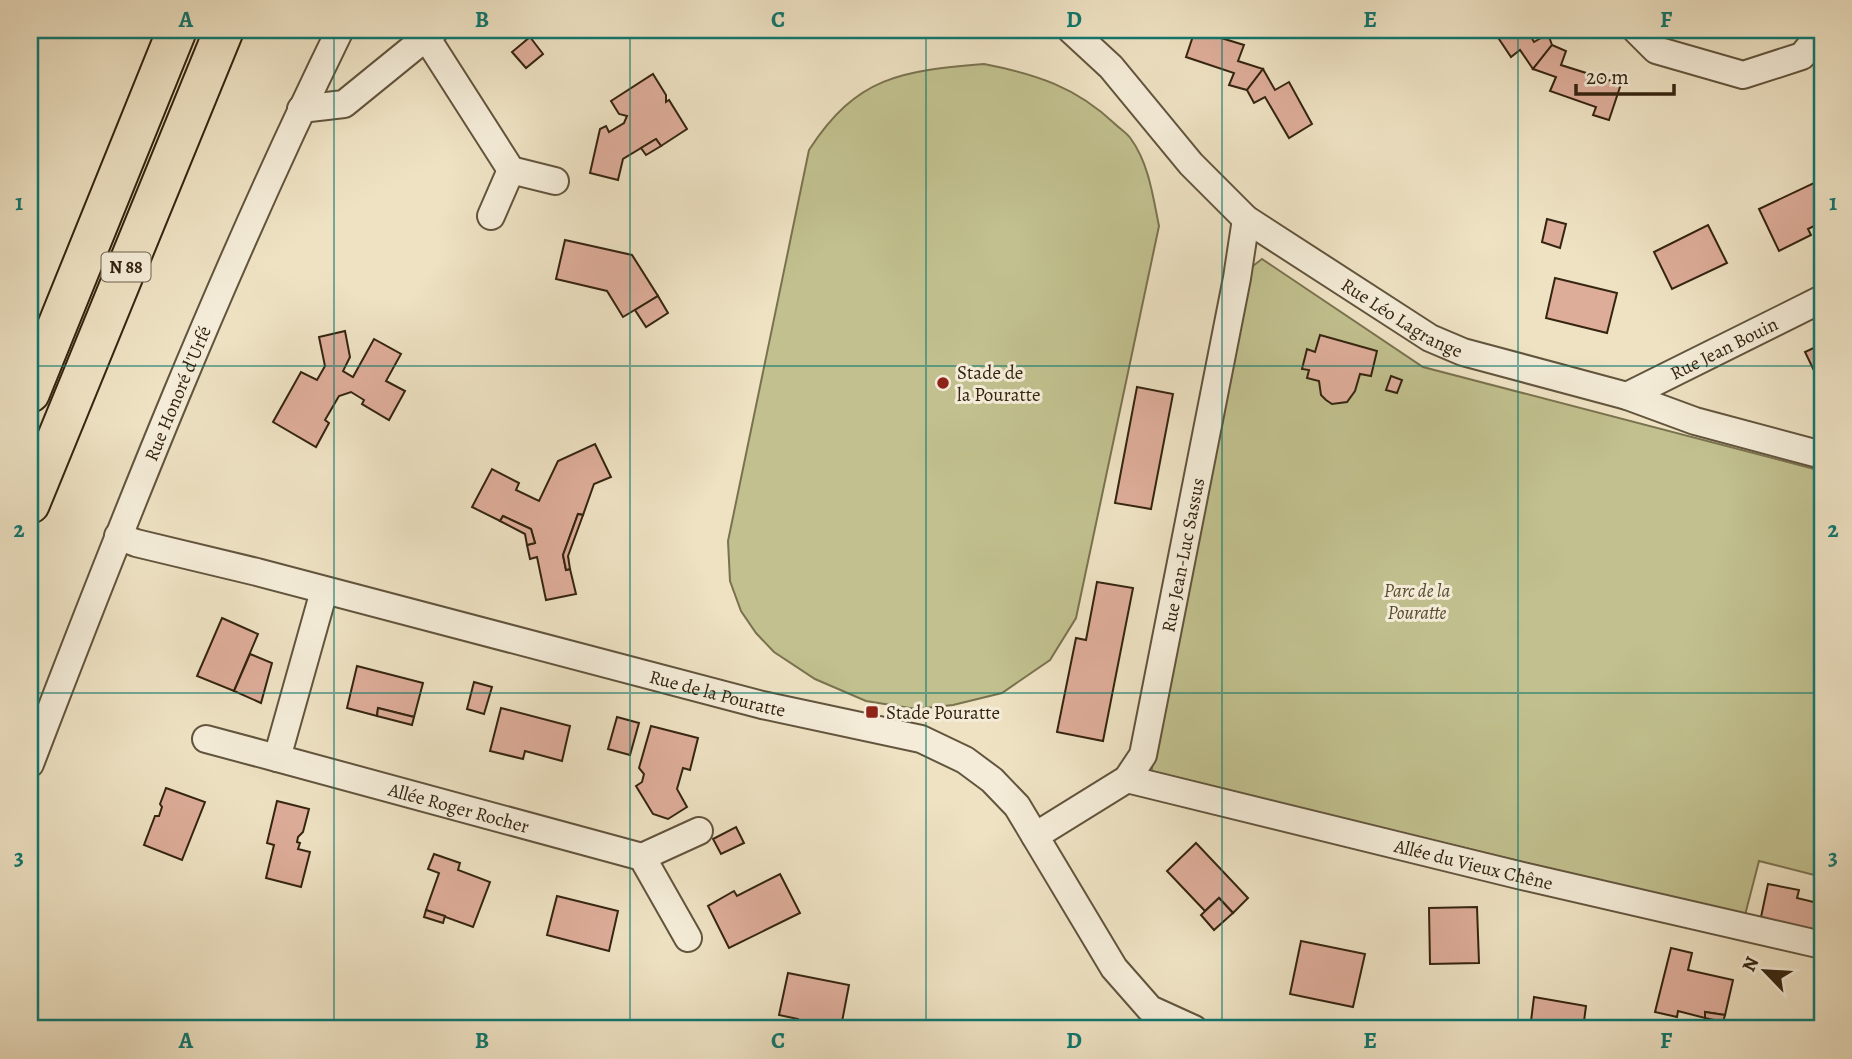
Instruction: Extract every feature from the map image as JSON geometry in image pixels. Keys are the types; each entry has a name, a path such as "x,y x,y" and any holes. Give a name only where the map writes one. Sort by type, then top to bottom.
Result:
{"highway":[{"name":"N 88","path":"30,393 177,30"},
{"name":"N 88","path":"30,504 224,30"}],"street":[{"name":"Rue Honoré d'Urfé","path":"30,764 118,536 221,284 340,30"},
{"name":"Rue Léo Lagrange","path":"1071,30 1111,66 1191,163 1247,219 1430,338 1463,352 1626,396 1695,421 1822,455"},
{"path":"1636,30 1656,50 1742,75 1802,56 1822,31"},
{"path":"301,109 344,104 431,34 511,170 555,181"},
{"path":"491,216 511,170"},
{"name":"Rue Jean-Luc Sassus","path":"1035,836 1126,779 1143,755 1247,219"},
{"name":"Rue Jean Bouin","path":"1626,396 1822,299"},
{"name":"Rue de la Pouratte","path":"118,536 136,543 257,572 762,705 921,739 965,760 992,780 1017,806 1114,968 1150,1009 1194,1029"},
{"path":"276,758 324,591"},
{"name":"Allée Roger Rocher","path":"206,739 642,857"},
{"name":"Allée du Vieux Chêne","path":"1126,779 1518,875 1822,945"},
{"path":"688,938 642,857 699,831"}],"green space":[{"name":"Stade de la Pouratte","path":"984,64 1021,72 1070,91 1100,111 1125,133 1137,149 1146,170 1159,226 1076,618 1050,660 1002,693 953,705 916,709 866,701 815,679 774,652 756,633 741,611 730,581 728,541 809,150 845,106 883,82 928,70"},
{"name":"Parc de la Pouratte","path":"1262,259 1423,367 1822,471 1822,877 1759,861 1745,915 1151,773 1249,269"}],"building":[{"path":"1195,30 1244,45 1238,61 1263,69 1247,90 1229,85 1234,73 1186,57"},
{"path":"1493,30 1527,30 1534,42 1548,34 1552,45 1533,69 1520,50 1511,57"},
{"path":"530,37 543,54 526,68 512,52"},
{"path":"1552,45 1566,51 1561,65 1621,84 1609,120 1593,115 1596,107 1550,91 1556,77 1533,69"},
{"path":"1263,69 1275,90 1289,82 1312,124 1289,138 1265,97 1254,103 1247,90"},
{"path":"653,74 666,95 666,102 669,100 687,129 661,146 656,139 623,159 618,180 590,173 600,129 606,126 609,132 624,123 627,116 619,114 611,101"},
{"path":"656,139 661,146 646,155 641,148"},
{"path":"1816,182 1822,196 1822,222 1808,229 1811,235 1779,251 1759,209"},
{"path":"1547,219 1566,224 1560,248 1542,242"},
{"path":"1708,225 1727,263 1672,289 1654,252"},
{"path":"565,240 632,255 658,296 623,317 607,291 556,279"},
{"path":"1555,278 1617,293 1607,333 1546,318"},
{"path":"658,296 668,313 646,327 635,310"},
{"path":"345,331 350,357 343,371 353,377 374,339 401,354 386,381 405,391 389,420 362,404 364,400 351,392 339,396 325,420 329,423 316,447 273,422 301,372 317,380 325,366 319,337"},
{"path":"1320,335 1377,351 1371,376 1360,374 1355,391 1347,402 1332,404 1326,400 1321,395 1319,381 1307,378 1309,370 1302,369 1307,349 1315,352"},
{"path":"1822,344 1822,387 1805,352"},
{"path":"1391,376 1402,380 1397,393 1386,390"},
{"path":"1137,387 1173,394 1151,509 1115,503"},
{"path":"595,444 611,477 594,484 583,515 578,514 563,555 566,570 570,569 576,594 546,600 537,557 530,559 527,545 535,543 531,529 503,516 500,521 472,507 492,469 519,483 516,490 539,501 558,461"},
{"path":"578,514 583,515 568,556 570,569 566,570 563,555"},
{"path":"503,516 531,529 535,543 527,545 525,534 500,521"},
{"path":"1097,582 1133,588 1103,741 1057,732 1076,638 1086,640"},
{"path":"222,618 258,634 234,691 197,676"},
{"path":"250,654 272,663 261,703 234,691"},
{"path":"357,666 423,683 414,717 378,708 377,716 347,708"},
{"path":"474,682 492,687 484,714 467,709"},
{"path":"378,708 414,717 412,725 377,716"},
{"path":"501,708 570,726 562,761 525,751 523,759 490,751"},
{"path":"617,717 639,723 630,755 608,749"},
{"path":"651,726 698,738 690,770 683,768 677,789 687,807 668,819 653,814 636,786 642,782 644,774 639,768"},
{"path":"166,788 205,802 182,860 144,845 155,816 159,816"},
{"path":"277,801 309,809 303,832 297,842 300,843 298,849 310,852 301,887 266,878 274,845 267,843"},
{"path":"736,827 744,843 721,854 713,839"},
{"path":"1196,843 1248,898 1233,913 1219,898 1205,911 1167,871"},
{"path":"434,854 460,863 458,870 490,882 473,927 426,910 439,873 428,869"},
{"path":"780,874 800,913 729,948 708,906 734,891 737,896"},
{"path":"1768,884 1799,890 1797,898 1822,904 1822,932 1761,917"},
{"path":"557,896 618,911 609,951 547,935"},
{"path":"1219,898 1233,913 1214,930 1201,915"},
{"path":"1477,907 1479,963 1430,964 1429,908"},
{"path":"426,910 445,916 443,923 424,917"},
{"path":"1301,941 1365,954 1353,1007 1290,994"},
{"path":"1671,948 1692,953 1688,970 1733,980 1725,1015 1705,1012 1705,1018 1678,1011 1677,1017 1655,1012"},
{"path":"788,973 849,985 841,1027 819,1023 818,1029 796,1029 798,1019 779,1015"},
{"path":"1534,997 1586,1006 1583,1029 1530,1029"},
{"path":"1705,1012 1725,1015 1723,1022 1705,1018"}],"place":[{"name":"Stade de la Pouratte","path":"943,383"},
{"name":"Stade Pouratte","path":"872,712"}]}
